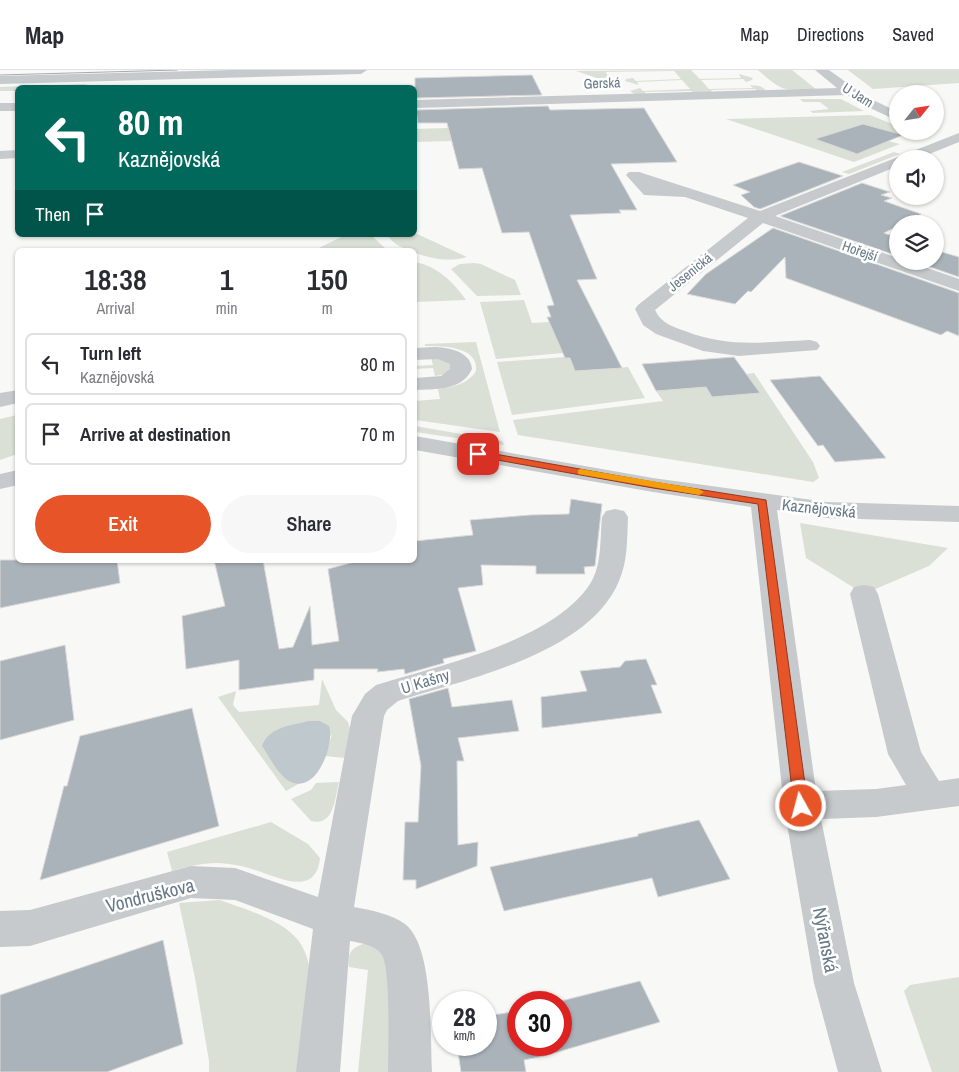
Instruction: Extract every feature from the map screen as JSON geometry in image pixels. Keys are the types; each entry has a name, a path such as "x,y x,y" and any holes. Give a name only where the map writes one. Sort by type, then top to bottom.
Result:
{"street":[{"path":"0,80 128,73 361,70"},
{"name":"U Jam","path":"821,70 849,91 889,112"},
{"path":"122,85 128,73"},
{"path":"584,86 624,89 630,98"},
{"name":"Gerská","path":"417,104 849,91"},
{"path":"0,107 15,107"},
{"path":"929,150 955,141"},
{"name":"Jesenická","path":"810,346 739,350 703,345 663,330 650,321 645,309 760,217 889,165"},
{"name":"Hořejší","path":"688,192 959,285"},
{"path":"417,354 434,353 452,356 462,365 462,370 455,378 447,381 417,384"},
{"path":"0,400 15,397"},
{"name":"Kaznějovská","path":"417,443 653,485 763,502 827,510 959,514"},
{"path":"0,482 15,477"},
{"name":"Nýřanská","path":"763,502 801,806 834,983 860,1072"},
{"name":"U Kašny","path":"333,920 368,716 376,702 386,693 503,656 538,640 576,616 591,603 606,578 610,564 615,517"},
{"path":"864,594 905,754 945,794"},
{"path":"801,806 876,803 945,794"},
{"name":"Vondruškova","path":"0,929 30,928 191,882 235,884 333,920 375,929 391,937 402,948 407,980 410,1072"},
{"path":"318,1072 333,920"}],"shaded area":[{"path":"691,70 700,79 741,78 739,74 753,78 746,82 743,79 701,80 709,89 753,88 750,85 760,86 766,90 758,92 755,89 711,90 713,94 695,94 691,91 645,92 646,96 636,95 630,91 640,88 643,91 690,89 682,80 637,82 639,85 625,81 626,79 633,78 636,81 681,79 674,71 606,72 609,79 603,80 576,71"},
{"path":"758,70 792,70 817,90 784,89 773,83"},
{"path":"848,70 959,70 959,83 889,85 889,88 873,89"},
{"path":"84,84 88,85 56,85"},
{"path":"15,86 15,91 0,91 0,87"},
{"path":"800,99 841,99 864,111 813,113 810,111 829,109 820,102 803,102"},
{"path":"870,115 889,123 889,135 867,136 900,144 854,162 726,119"},
{"path":"513,126 519,139 417,142 417,129"},
{"path":"889,154 889,158 849,174 842,172"},
{"path":"417,234 467,257 447,260 428,257 417,254 417,248 404,248 389,237 417,237"},
{"path":"341,237 373,237 385,248 319,248"},
{"path":"417,262 430,267 444,276 466,300 417,302"},
{"path":"460,264 481,264 515,280 521,295 477,296 451,269"},
{"path":"524,300 532,323 550,322 563,353 496,359 480,302"},
{"path":"476,342 500,432 417,420 417,401 440,399 438,389 455,386 464,382 476,371 472,357 466,352 449,347 425,346 425,344"},
{"path":"431,357 441,358 452,365 448,372 435,376 433,368 417,369 417,366 433,365"},
{"path":"570,358 576,371 628,367 645,398 512,415 497,362"},
{"path":"754,373 813,462 819,478 813,482 518,435 513,420 663,401 656,391 706,387 712,397 734,395 753,383 746,374"},
{"path":"15,415 15,455 0,460 0,419"},
{"path":"417,426 502,441 504,445 417,432"},
{"path":"800,523 948,548 929,566 864,594 806,558"},
{"path":"322,679 336,710 348,722 351,732 345,758 325,756 332,734 293,783 300,783 286,791 218,697 236,691 233,705 239,712 319,705"},
{"path":"308,721 320,721 329,726 329,744 322,765 316,774 309,781 300,784 291,782 278,771 262,746 265,740 275,731"},
{"path":"339,782 332,810 325,820 319,822 311,821 291,799 311,790 316,783"},
{"path":"271,822 308,844 320,858 317,870 311,878 295,882 245,867 221,863 200,864 172,871 167,852"},
{"path":"219,900 262,916 282,926 298,940 306,953 310,969 311,1004 300,1072 209,1072 209,1061 195,978 179,903"},
{"path":"371,942 388,956 392,1072 358,1072 368,970 349,967 348,961 353,949"},
{"path":"959,977 959,1072 932,1072 904,991 910,985"}],"building":[{"path":"532,75 542,95 417,98 415,78"},
{"path":"548,106 550,110 644,108 677,162 611,164 637,210 619,210 621,213 570,215 597,279 577,280 622,368 575,371 570,358 565,358 547,317 551,317 547,306 554,305 529,232 502,233 482,168 459,169 447,123 418,123 417,110"},
{"path":"863,124 889,131 889,140 891,140 857,154 815,139"},
{"path":"799,162 843,176 760,209 754,207 741,195 750,192 733,185"},
{"path":"862,183 889,192 881,195 889,197 889,199 884,201 889,203 889,205 895,205 921,214 889,215 889,230 884,233 889,235 889,253 780,216"},
{"path":"773,228 959,293 959,336 947,331 941,335 786,278 785,257 751,292 748,291 735,304 687,294 706,274"},
{"path":"944,253 959,257 959,277 939,270 944,270"},
{"path":"734,357 760,393 712,397 706,387 656,391 642,364"},
{"path":"820,376 886,458 835,462 823,445 818,446 770,380"},
{"path":"571,499 602,504 595,566 584,567 585,574 536,574 536,566 481,565 483,585 458,588 476,651 443,659 444,663 405,674 404,669 377,672 378,669 314,669 314,680 239,690 239,660 186,669 182,616 225,606 215,563 264,563 279,649 293,647 310,606 312,645 339,641 328,569 351,563 417,563 417,541 473,535 470,520 569,514"},
{"path":"0,560 15,560 15,563 117,563 120,583 0,608"},
{"path":"65,645 74,720 0,740 0,661"},
{"path":"646,659 657,685 651,685 662,713 542,728 541,697 587,691 580,671 620,667 625,661"},
{"path":"448,688 452,707 512,700 519,731 458,738 464,761 457,761 458,845 478,842 477,866 416,889 416,880 403,880 405,822 418,822 421,766 409,699"},
{"path":"192,708 219,826 40,880 64,786 67,786 80,736"},
{"path":"699,820 730,879 658,897 652,878 504,911 490,867 638,836 638,834"},
{"path":"163,940 183,1044 107,1072 0,1072 0,995"},
{"path":"640,981 660,1022 572,1048 572,998"},
{"path":"507,1013 507,1056 544,1056 524,1060 526,1072 461,1072 459,1056 497,1056 497,1014"}],"tram line":[{"path":"0,75 177,70"}],"slow traffic":[{"path":"581,472 699,492"}],"route":[{"path":"478,454 653,485 763,502 801,806"}]}
